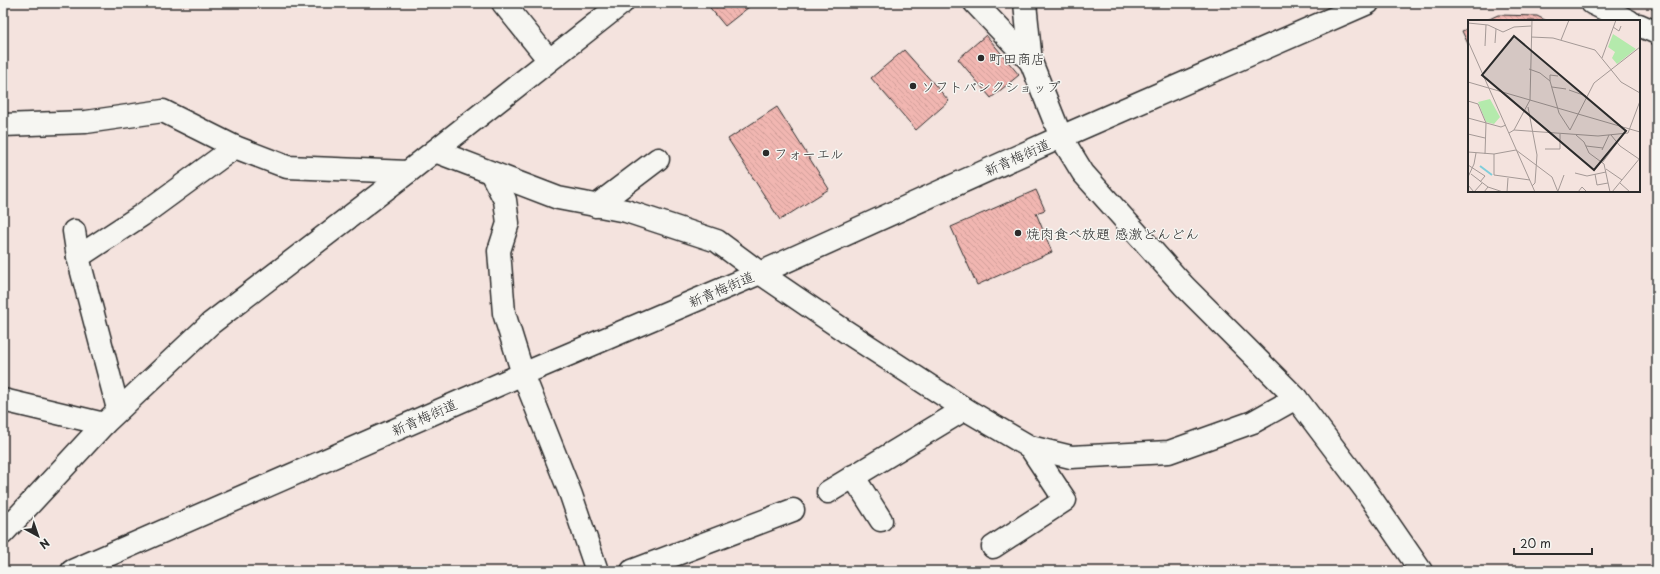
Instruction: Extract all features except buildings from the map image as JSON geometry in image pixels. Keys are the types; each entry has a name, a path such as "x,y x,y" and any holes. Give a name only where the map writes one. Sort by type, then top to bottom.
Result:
{"street":[{"path":"503,3 549,60"},
{"path":"3,533 111,416 210,324 435,151 622,3"},
{"path":"975,3 1031,62"},
{"path":"1025,3 1031,62 1061,137 1083,173 1184,286 1296,398 1364,488 1421,571"},
{"name":"新青梅街道","path":"72,571 523,374 760,273 1348,9 1368,3"},
{"path":"1592,3 1619,14"},
{"path":"1640,26 1657,34"},
{"path":"3,125 86,122 163,110 235,147 287,167 408,172"},
{"path":"78,257 142,216 235,147"},
{"path":"435,151 558,198 626,211 717,240 760,273 845,331 965,408 1030,447 1071,457 1170,452 1253,422 1296,398"},
{"path":"596,206 658,160"},
{"path":"491,173 505,200 508,223 499,251 504,313 523,374 571,495 597,571"},
{"path":"74,231 111,416"},
{"path":"3,400 111,416"},
{"path":"828,492 965,408"},
{"path":"993,547 1065,500 1030,447"},
{"path":"853,476 881,520"},
{"path":"632,571 793,510"}],"place":[{"name":"町田商店","path":"981,58"},
{"name":"ソフトバンクショップ","path":"913,86"},
{"name":"フォーエル","path":"766,153"},
{"name":"焼肉食べ放題 感激どんどん","path":"1018,233"}]}
